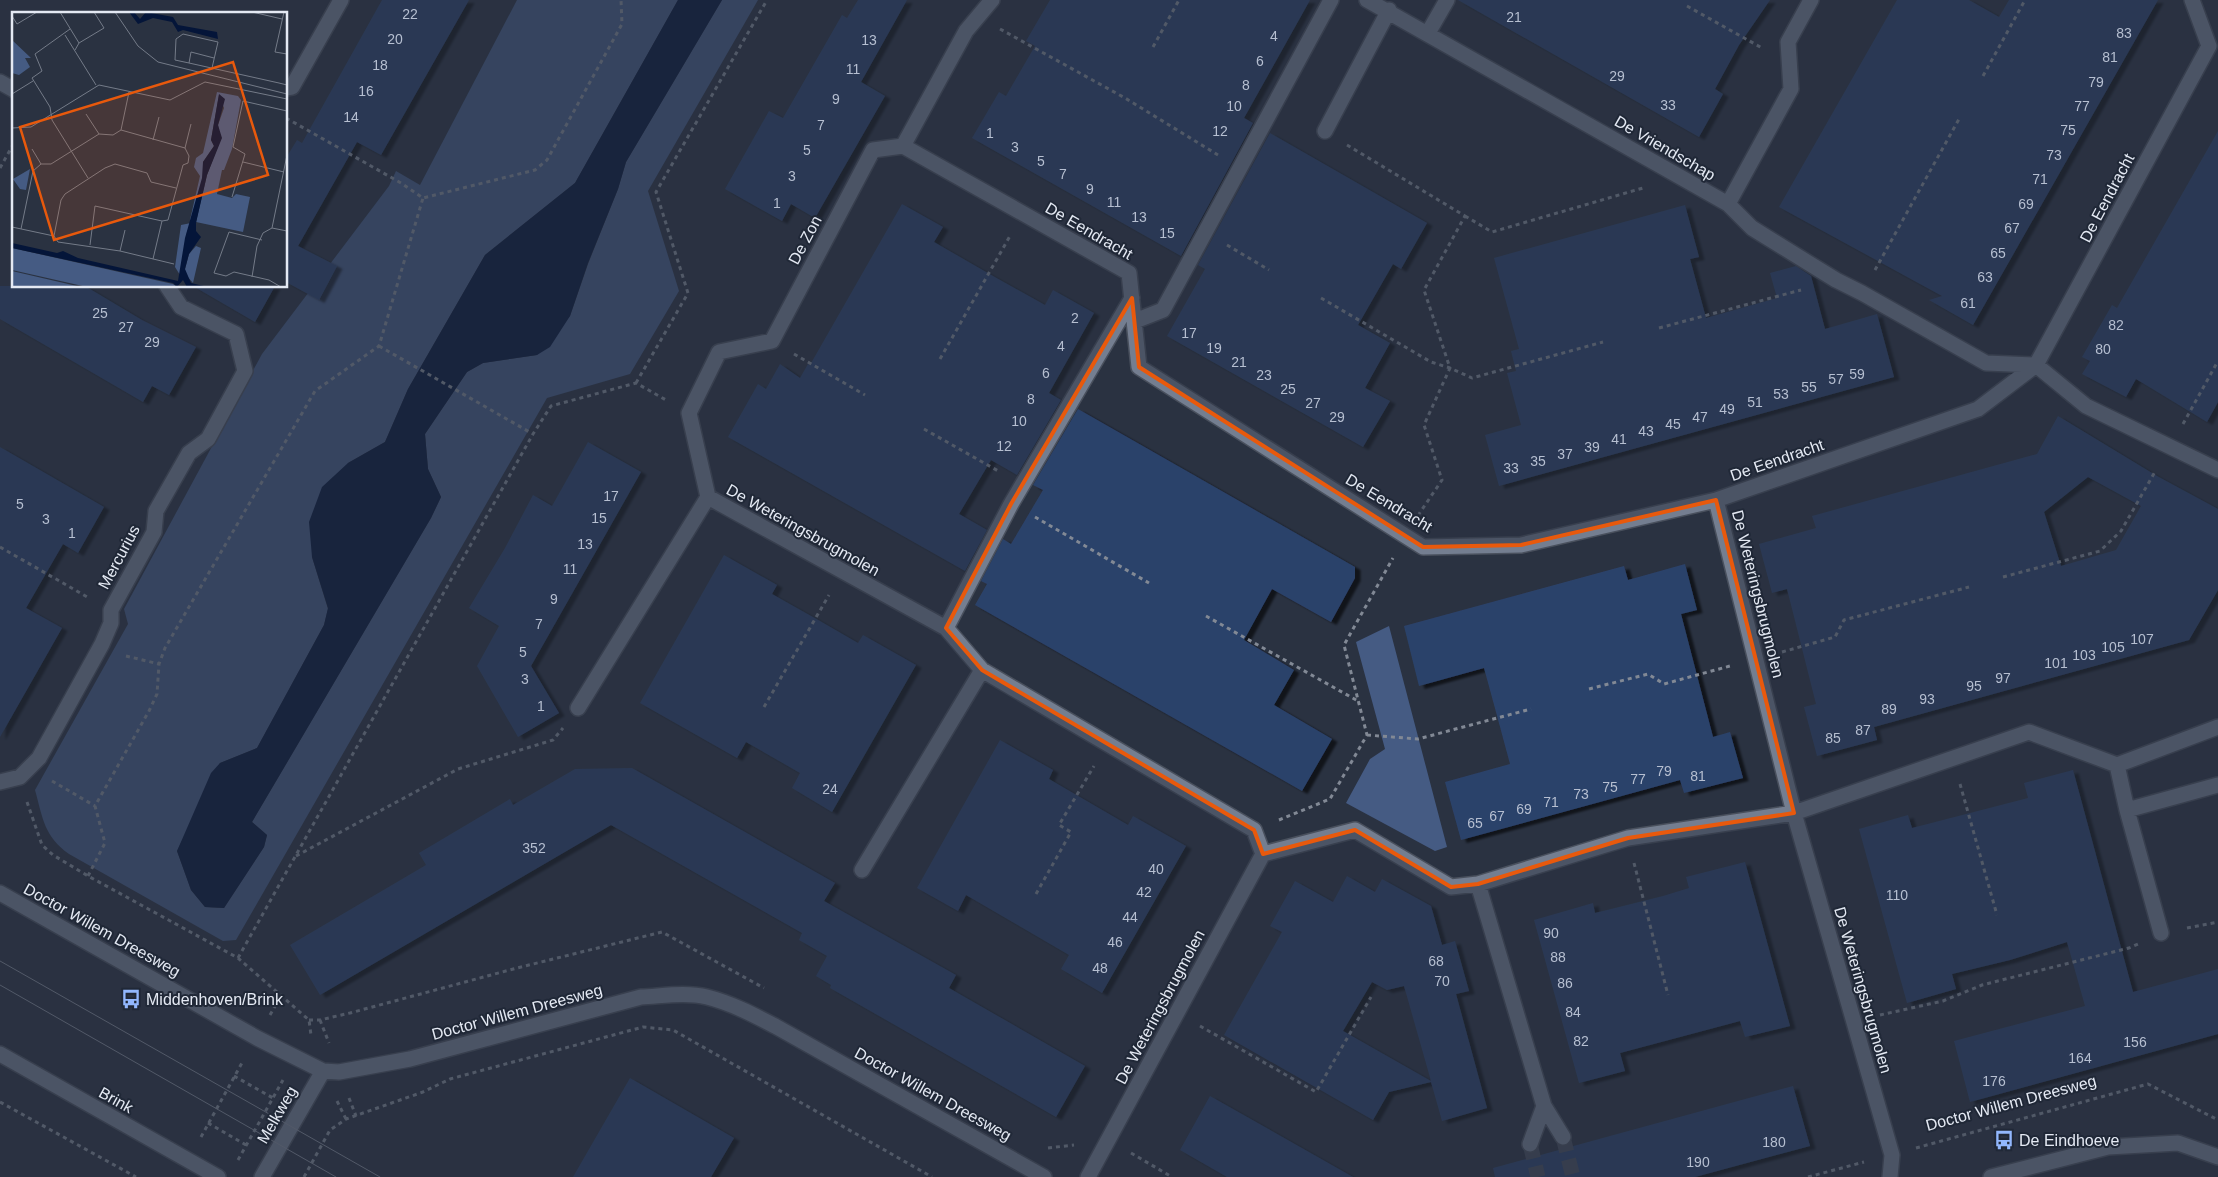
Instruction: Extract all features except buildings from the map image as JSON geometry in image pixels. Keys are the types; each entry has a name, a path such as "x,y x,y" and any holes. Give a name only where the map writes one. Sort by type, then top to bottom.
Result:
{"street":[{"path":"288,88 292,87 341,0"},
{"path":"903,146 966,31 992,0"},
{"path":"1134,321 1163,310 1331,0"},
{"name":"De Vriendschap","path":"1367,0 1389,10 1728,204"},
{"path":"1428,33 1447,0"},
{"path":"1812,0 1788,42 1791,89 1728,204 1752,228 1836,280 1862,292 1986,363 2036,366 2086,406 2218,470"},
{"path":"2192,0 2214,49"},
{"path":"1325,131 1389,10"},
{"name":"De Eendracht","path":"903,146 1129,273 1139,367 1423,547 1521,545 1716,500 1978,409 2036,366 2214,49"},
{"path":"0,82 12,89"},
{"name":"De Zon","path":"772,341 873,150 903,146"},
{"name":"Mercurius","path":"20,778 39,758 102,644 111,623 111,610 154,532 156,511 189,453 208,439 245,371 236,334 182,307 168,288"},
{"path":"946,628 1012,504 1132,298"},
{"path":"708,497 689,413 719,352 772,341"},
{"name":"De Weteringsbrugmolen","path":"578,708 708,497 946,628 982,670 1254,830"},
{"name":"De Weteringsbrugmolen","path":"1716,500 1794,813 1892,1154 1890,1177"},
{"path":"862,870 982,670"},
{"path":"1254,830 1262,854 1354,830 1451,888 1478,884 1628,838 1794,813 2029,732 2117,765 2218,727"},
{"path":"2117,765 2160,933"},
{"path":"0,782 20,778"},
{"path":"2127,810 2218,785"},
{"name":"De Weteringsbrugmolen","path":"1088,1177 1262,854"},
{"path":"1478,884 1544,1106 1563,1138"},
{"name":"Doctor Willem Dreesweg","path":"0,893 257,1038 323,1071 339,1072 410,1059 641,997 680,995 707,997 742,1009 775,1026 1044,1177"},
{"name":"Brink","path":"0,1054 216,1177"},
{"name":"Melkweg","path":"262,1177 323,1071"},
{"path":"1530,1144 1544,1106"},
{"path":"1991,1177 2108,1147 2178,1143 2218,1157"}],"path":[{"path":"288,119 401,183 423,198 535,170 548,160 622,24 621,0"},
{"path":"636,383 688,293 656,192 767,0"},
{"path":"1153,47 1179,0"},
{"path":"1983,76 2025,0"},
{"path":"1688,6 1789,63"},
{"path":"978,17 1124,98 1240,168"},
{"path":"1862,292 1959,118"},
{"path":"1325,131 1492,232 1680,177"},
{"path":"0,168 12,147"},
{"path":"88,876 105,843 95,806 157,694 160,664 165,648 315,391 379,346 423,198"},
{"path":"940,359 1022,213"},
{"path":"1254,830 1330,799 1367,735 1344,645 1405,536 1442,480 1424,425 1450,368 1424,290 1465,216"},
{"path":"1205,232 1270,270"},
{"path":"1659,328 1836,280"},
{"path":"1321,298 1431,362 1472,378 1603,342"},
{"path":"772,341 865,395"},
{"path":"379,346 534,434"},
{"path":"2002,577 2100,550 2121,531 2218,361"},
{"path":"238,958 551,406 636,383 689,413"},
{"path":"924,429 1023,485"},
{"path":"1012,504 1149,583"},
{"name":"Mercurius","path":"0,547 111,610"},
{"path":"764,707 843,572"},
{"path":"1589,689 1648,674 1664,684 1836,637 1844,620 1969,587"},
{"path":"1206,616 1358,701"},
{"path":"102,644 128,657 160,664"},
{"path":"295,856 458,769 553,740 578,708"},
{"path":"1367,735 1418,739 1531,708"},
{"path":"1036,894 1071,832 1059,825 1107,744"},
{"path":"1953,758 1997,915"},
{"path":"20,778 35,829 42,845 53,855 238,958 309,1020 306,1034 295,1058 237,1161"},
{"path":"1628,838 1668,995"},
{"path":"1854,1022 1943,1001 1982,985 2129,948 2160,933 2218,922"},
{"path":"188,1160 281,996"},
{"path":"1177,1013 1316,1092 1371,997"},
{"path":"304,1177 330,1130 346,1119 423,1092 450,1079 643,1027 672,1030 932,1177"},
{"name":"Doctor Willem Dreesweg","path":"1808,1177 2148,1084 2218,1120"},
{"path":"0,1102 136,1177"}],"highlighted area":[{"path":"1132,298 1139,367 1423,547 1521,545 1716,500 1794,813 1628,838 1478,884 1451,887 1355,830 1263,854 1254,830 982,670 946,628 1011,504"}],"shaded area":[{"path":"517,0 678,0 575,183 485,255 408,389 385,442 348,463 312,557 328,609 324,625 257,748 220,763 177,851 191,890 205,907 224,908 264,847 267,835 252,822 431,518 441,497 428,469 425,434 467,372 483,363 537,355 570,316 588,264 618,189 626,162 722,0 758,0 648,191 679,291 630,374 547,398 236,940 223,941 69,854 49,833 35,790 128,624 124,609 262,354 389,186 396,171 420,185"},
{"path":"678,0 722,0 626,162 618,189 588,263 570,316 550,347 537,355 483,363 467,372 425,434 428,469 441,497 431,518 252,822 267,835 264,847 224,908 205,907 191,890 177,851 211,773 220,763 257,748 324,625 328,608 312,557 309,522 322,487 348,463 385,442 408,389 485,255 575,183"},
{"path":"1389,626 1447,847 1435,851 1346,803 1370,759 1385,749 1356,642"}],"tunnel":[{"path":"1563,1137 1573,1177"},
{"path":"1530,1144 1538,1177"}],"tram line":[{"path":"0,961 380,1177"},
{"path":"0,985 336,1177"}],"place":[{"name":"Middenhoven/Brink","path":"131,999"},
{"name":"De Eindhoeve","path":"2004,1140"}]}
